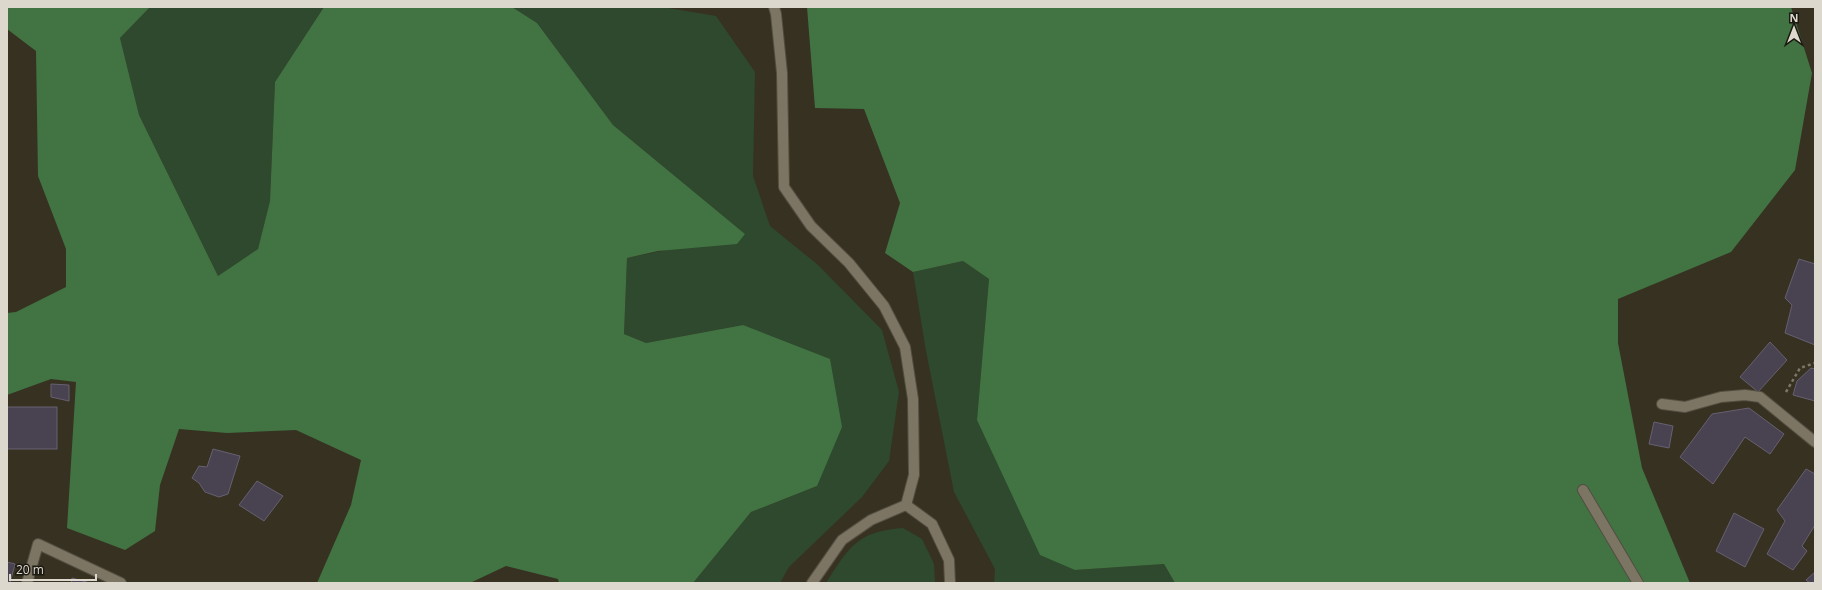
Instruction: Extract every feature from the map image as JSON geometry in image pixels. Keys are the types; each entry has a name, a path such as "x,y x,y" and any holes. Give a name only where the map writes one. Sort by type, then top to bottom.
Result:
{"street":[{"path":"774,7 782,73 784,187 811,226 849,263 884,306 905,347 913,399 914,452 914,474 906,505"},
{"path":"1662,404 1685,407 1721,397 1745,395 1760,397 1815,442"},
{"path":"1583,490 1638,583"},
{"path":"812,583 842,540 871,520 906,505"},
{"path":"906,505 932,524 949,560 950,583"},
{"path":"27,583 38,544 121,583"}],"path":[{"path":"1775,409 1800,368 1815,363"}],"green space":[{"path":"7,7 150,7 120,38 139,115 218,276 258,249 270,201 275,82 324,7 512,7 537,23 613,125 745,234 737,244 658,251 627,258 624,334 646,343 743,325 830,359 842,427 817,486 751,512 693,583 559,583 558,579 506,566 470,583 317,583 351,505 361,460 296,430 227,433 179,429 160,485 155,531 125,550 67,528 76,382 51,379 7,395 7,313 16,312 66,287 66,249 38,176 36,51 7,29"},
{"path":"150,7 324,7 275,82 270,201 258,249 218,276 139,115 120,38"},
{"path":"512,7 662,7 716,16 755,72 753,176 770,226 818,265 882,330 899,392 889,461 862,497 789,567 780,583 693,583 751,512 817,486 743,325 646,343 624,334 627,258 745,234 613,125 537,23"},
{"path":"807,7 1791,7 1812,73 1795,170 1731,252 1618,299 1618,343 1642,468 1690,583 1175,583 1164,564 1075,570 1040,555 977,420 989,279 963,261 913,272 885,253 900,203 864,109 815,108"},
{"path":"963,261 989,279 977,420 1075,570 1164,564 1175,583 994,583 995,569 954,492 926,351 913,272"},
{"path":"903,528 922,539 934,564 935,583 826,583 845,555 863,538 886,530"}],"building":[{"path":"1799,259 1815,264 1815,345 1785,333 1792,305 1785,298"},
{"path":"1770,342 1787,360 1758,392 1740,377"},
{"path":"1811,368 1815,369 1815,401 1793,395 1797,381"},
{"path":"51,384 69,385 69,401 51,397"},
{"path":"7,407 57,407 57,449 7,449"},
{"path":"1749,408 1784,434 1770,454 1745,437 1713,484 1680,457 1712,414"},
{"path":"1654,422 1673,426 1669,448 1649,444"},
{"path":"213,449 240,456 228,494 219,497 205,492 199,483 192,478 199,466 207,467"},
{"path":"1806,469 1815,474 1815,525 1802,546 1807,551 1793,570 1767,554 1785,521 1777,510"},
{"path":"257,481 283,496 264,521 239,505"},
{"path":"1734,513 1764,529 1745,567 1716,551"},
{"path":"7,562 15,564 10,583 7,583"},
{"path":"1815,572 1815,583 1810,583 1806,580"},
{"path":"72,578 90,583 71,583"}]}
